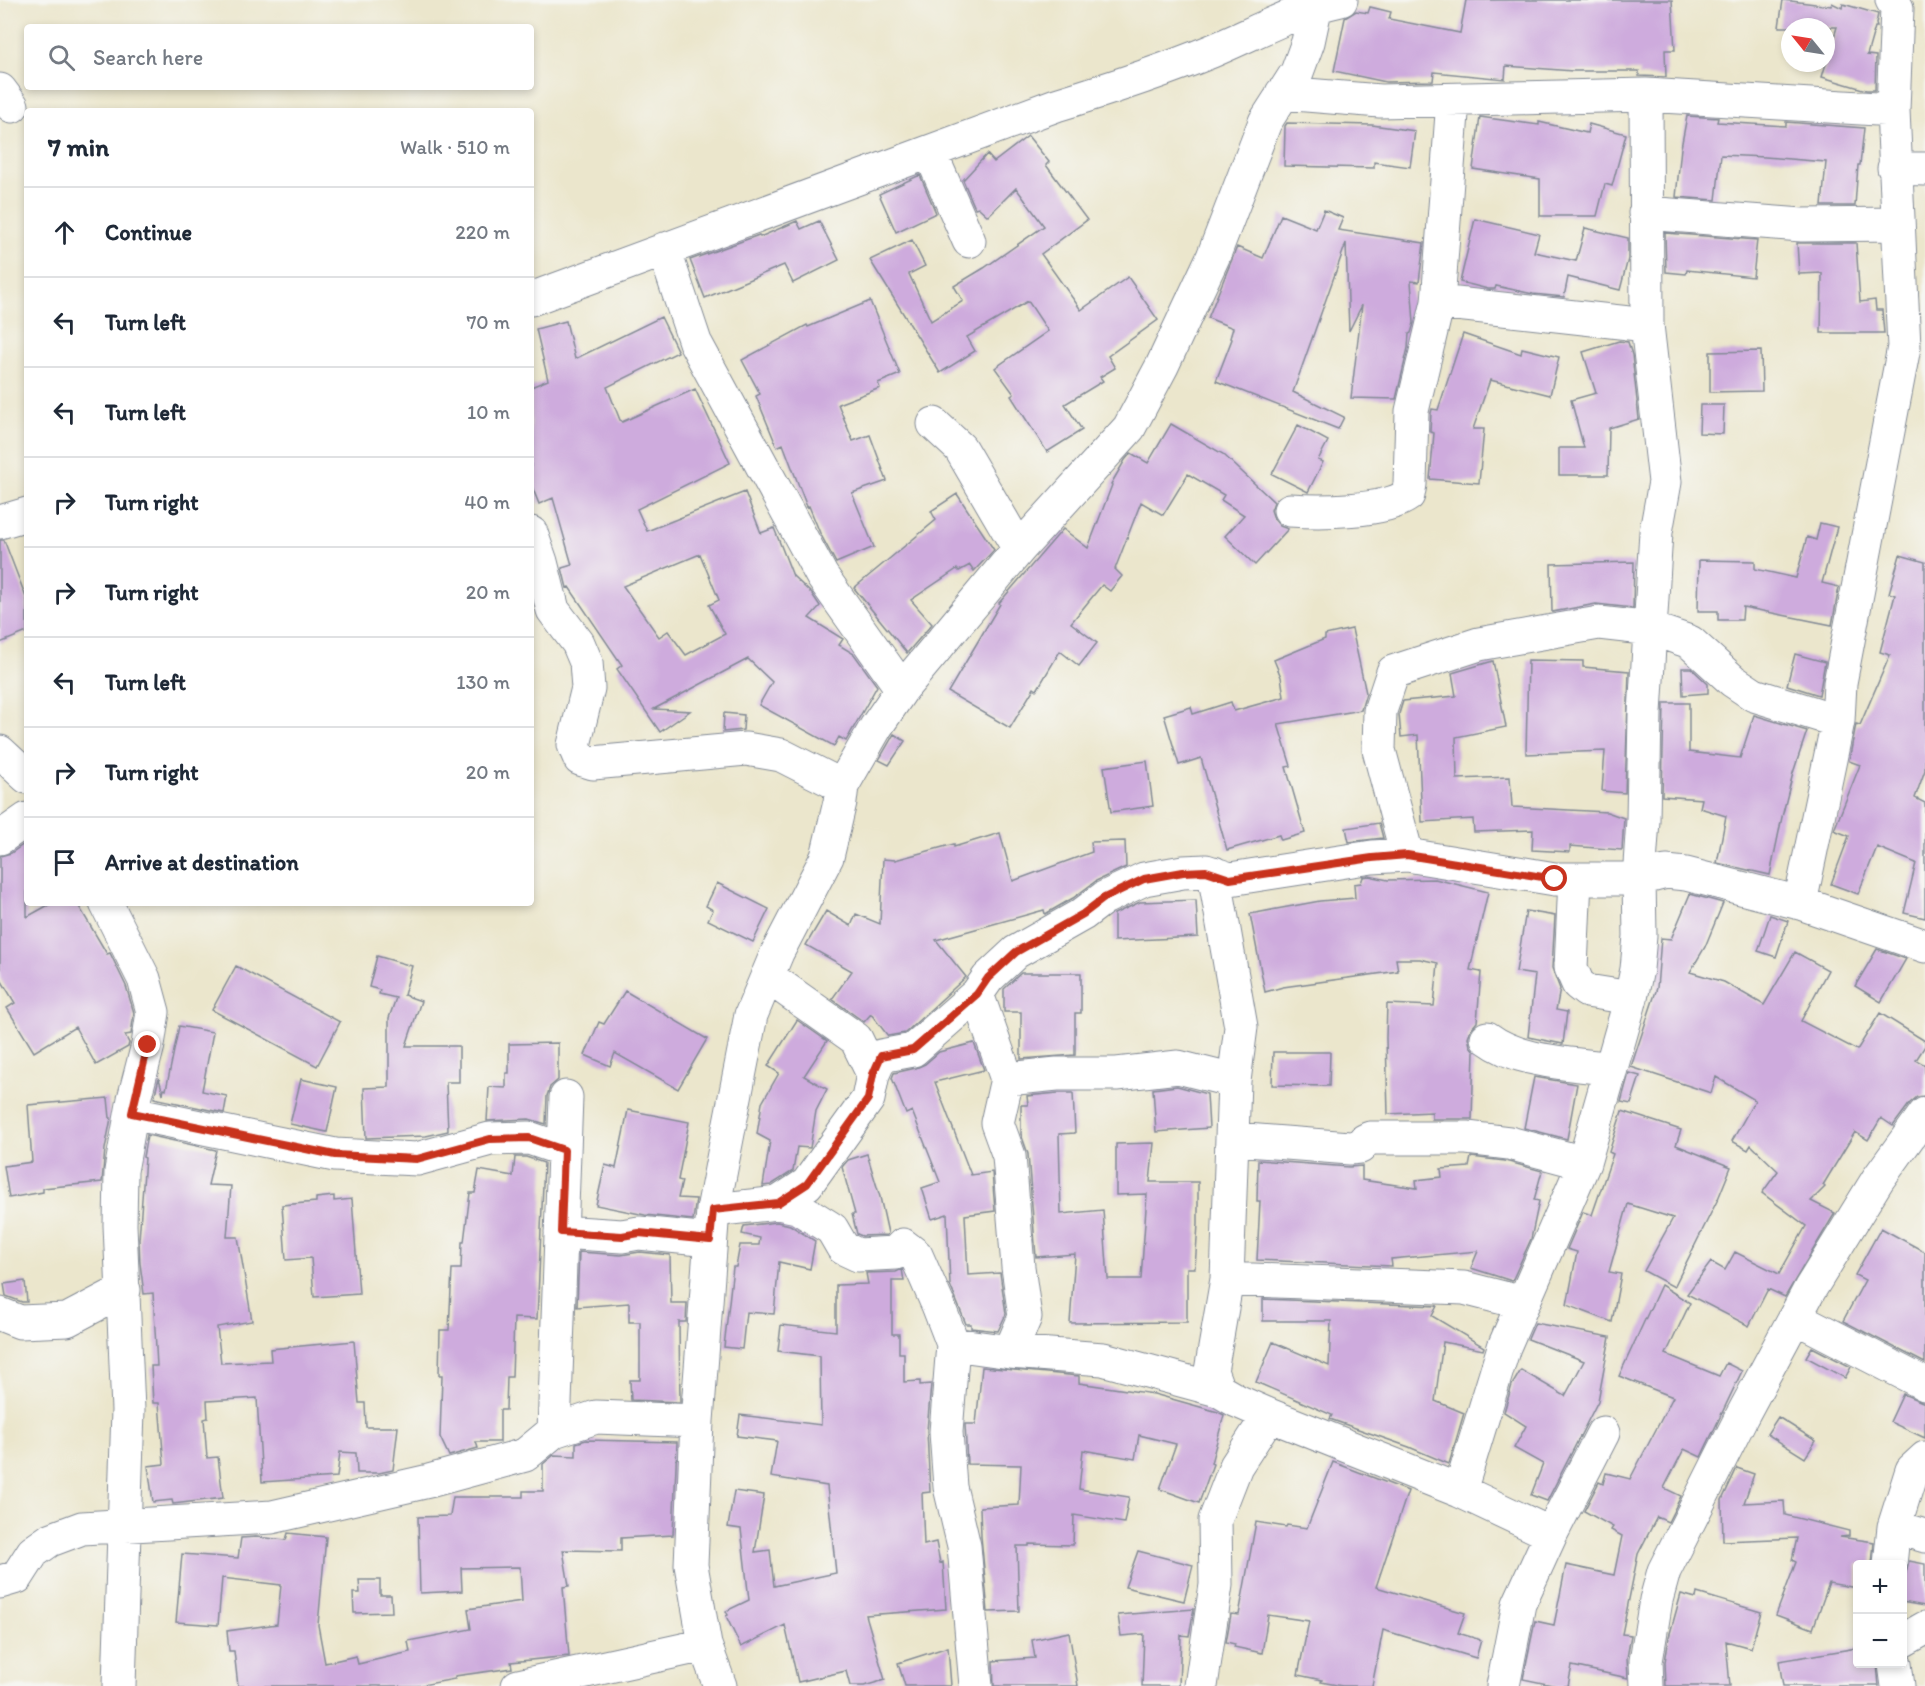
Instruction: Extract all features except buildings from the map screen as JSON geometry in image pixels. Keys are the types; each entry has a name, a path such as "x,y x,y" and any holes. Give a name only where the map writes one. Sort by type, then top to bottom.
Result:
{"street":[{"path":"534,298 1056,105 1135,81 1324,2"},
{"path":"720,1686 705,1645 691,1565 697,1421 712,1225 751,1015 777,953 827,857 842,786 876,727 902,689 1019,549 1129,428 1162,366 1213,257 1265,122 1296,72 1324,2"},
{"path":"1800,903 1839,721 1840,683 1904,347 1898,224 1910,169 1893,110 1905,4"},
{"path":"1280,20 1308,42"},
{"path":"1282,93 1380,101 1646,95 1893,110"},
{"path":"1460,1491 1504,1347 1584,1162 1631,998 1637,969 1640,936 1639,879 1643,820 1645,712 1652,628 1656,532 1665,482 1647,326 1646,95"},
{"path":"1290,510 1326,512 1398,502 1408,495 1412,411 1438,303 1453,100"},
{"path":"930,152 969,241"},
{"path":"1645,213 1802,225 1898,224"},
{"path":"664,249 695,342 822,576 902,689"},
{"path":"1438,303 1647,326"},
{"path":"934,424 960,448 1019,549"},
{"path":"0,522 24,515"},
{"path":"534,542 553,610 578,643 586,662 588,688 574,745 580,759 593,763 746,749 781,755 842,786"},
{"path":"1407,855 1379,750 1380,711 1393,672 1479,644 1599,623 1652,628 1690,642 1733,681 1754,695 1839,721"},
{"path":"0,752 24,774"},
{"path":"0,838 24,821"},
{"path":"561,1232 622,1236 712,1225 778,1203 807,1184 868,1099 873,1074 881,1056 913,1050 977,994 988,978 1016,952 1083,914 1104,898 1144,879 1183,872 1206,871 1230,879 1407,855 1555,879 1639,879 1666,872 1686,874 1800,903 1925,946"},
{"path":"1214,873 1241,1027 1234,1081 1227,1279 1211,1371 1218,1390"},
{"path":"1575,879 1570,968 1578,984 1587,991 1631,998"},
{"path":"107,906 144,980 153,1012 122,1171 120,1225 128,1410 126,1527 119,1686"},
{"path":"767,976 856,1039 873,1074"},
{"path":"977,994 1006,1079 997,1123 1009,1156 1018,1268 1025,1317 1010,1352"},
{"path":"1487,1038 1498,1047 1519,1056 1611,1068"},
{"path":"1006,1079 1057,1074 1117,1074 1178,1066 1234,1081"},
{"path":"554,1431 566,1097"},
{"path":"132,1113 335,1155 417,1159 490,1139 529,1138 564,1150"},
{"path":"1647,1686 1646,1661 1656,1600 1664,1571 1795,1317 1878,1179 1925,1114"},
{"path":"1233,1139 1350,1148 1360,1147 1370,1138 1467,1138 1509,1143 1584,1162"},
{"path":"778,1203 797,1207 832,1229 843,1248 858,1256 895,1253 903,1245 916,1255 953,1344 946,1432 950,1487 964,1546 976,1686"},
{"path":"1227,1279 1464,1288 1523,1303"},
{"path":"0,1314 20,1322 67,1320 124,1290"},
{"path":"1795,1317 1925,1384"},
{"path":"953,1344 1010,1352 1103,1359 1218,1390 1269,1415 1460,1491 1551,1534"},
{"path":"1201,1686 1216,1585 1215,1520 1236,1466 1269,1415"},
{"path":"0,1582 17,1576 33,1552 50,1540 82,1528 272,1517 429,1481 525,1455 554,1431 596,1417 697,1421"},
{"path":"1503,1686 1519,1604 1551,1534 1603,1433"},
{"path":"1890,1560 1894,1527 1912,1470 1925,1458"},
{"path":"1894,1527 1925,1536"},
{"path":"1907,1638 1925,1628"},
{"path":"518,1686 705,1645"},
{"path":"1896,1668 1898,1686"}],"route":[{"path":"148,1045 132,1113 335,1155 417,1159 490,1139 529,1138 564,1150 561,1232 622,1236 639,1233 710,1240 713,1210 778,1203 807,1184 868,1099 873,1074 881,1056 913,1050 977,994 988,978 1016,952 1083,914 1104,898 1144,879 1183,872 1206,871 1230,879 1407,855 1555,879"}]}
